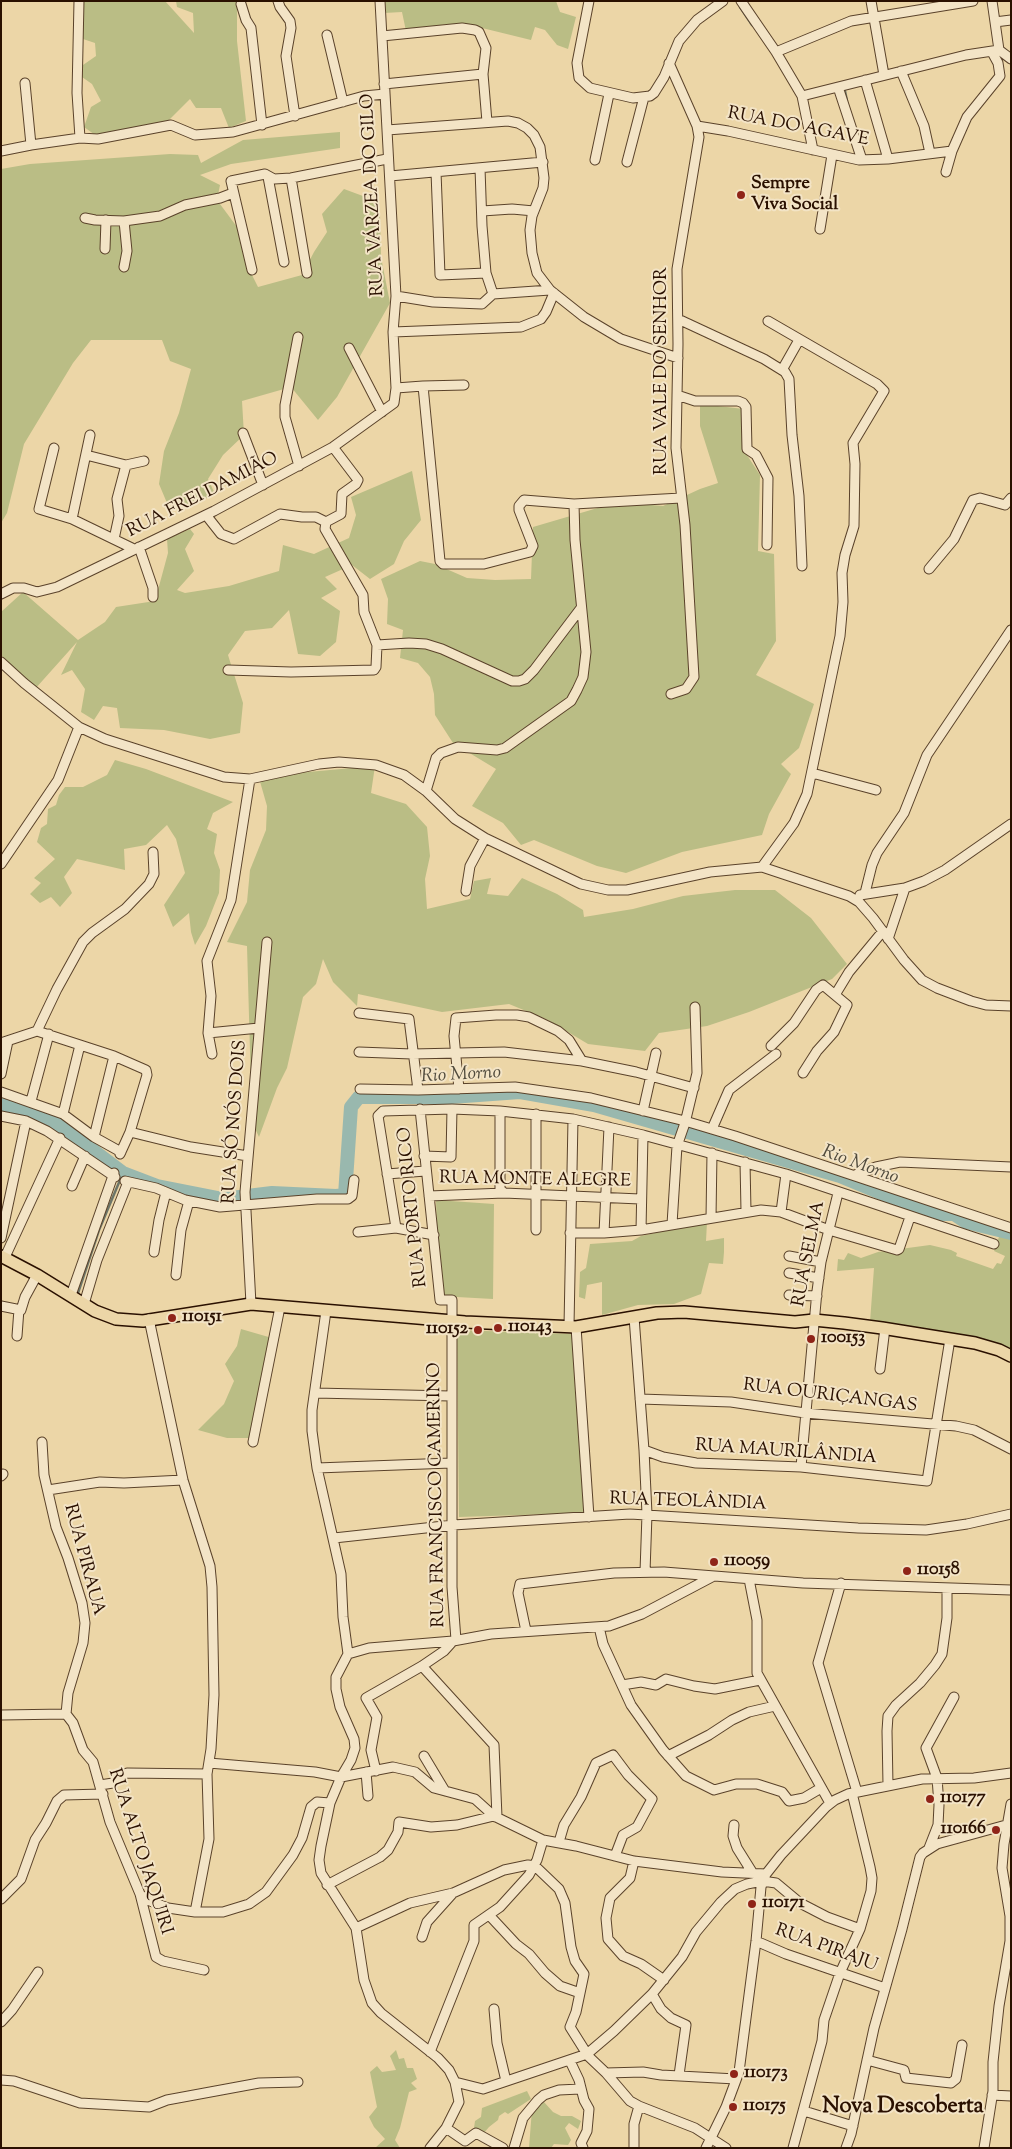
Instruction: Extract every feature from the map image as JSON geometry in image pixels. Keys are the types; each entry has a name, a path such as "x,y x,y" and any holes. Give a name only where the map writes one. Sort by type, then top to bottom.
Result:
{"main road":[{"path":"3,1256 95,1311 116,1319 149,1319 251,1304 538,1326 572,1326 657,1313 684,1312 795,1322 814,1320 885,1328 989,1346 1011,1356"}],"street":[{"path":"79,1 77,93 80,138"},
{"path":"278,1 290,21 291,28 286,56 295,116"},
{"name":"RUA VÁRZEA DO GILO","path":"380,1 387,159 390,176 396,296 393,332 396,388"},
{"path":"589,1 577,63 577,72 583,83 590,88 609,94 633,98 647,97"},
{"path":"627,162 647,97 660,86 679,41 707,12 723,1"},
{"path":"741,1 776,52 802,96 814,150"},
{"path":"871,1 884,75"},
{"path":"776,52 851,20 973,1"},
{"path":"946,172 952,151 968,117 1000,76 995,51 995,22 992,1"},
{"path":"241,4 246,20 251,28 262,125"},
{"path":"995,22 1011,20"},
{"path":"382,36 462,28 475,30 482,36 485,44 483,74 487,122"},
{"path":"327,35 343,102"},
{"path":"802,96 966,55 995,51 1011,59"},
{"path":"669,63 698,126"},
{"path":"901,71 924,126 930,153"},
{"path":"384,84 483,74"},
{"path":"865,80 888,159"},
{"path":"25,83 31,145"},
{"path":"838,87 862,160"},
{"path":"1,151 80,138 98,139 171,124 194,135 233,132 364,96 385,94"},
{"path":"596,160 609,94"},
{"path":"387,130 508,121 518,123 527,128 538,140 543,162 543,188 534,211 530,230 537,272 552,292 584,317 621,339 678,358"},
{"name":"RUA DO AGAVE","path":"698,126 728,130 832,155 862,160 888,159 952,151"},
{"name":"RUA VALE DO SENHOR","path":"671,694 686,689 694,677 685,525 676,448 677,269 699,142 698,126"},
{"path":"820,229 832,155"},
{"path":"252,270 231,181 265,174 274,179 291,178 387,159"},
{"path":"390,176 543,162"},
{"path":"480,168 486,273 493,294"},
{"path":"436,172 440,275 486,273"},
{"path":"268,177 284,262"},
{"path":"291,178 307,273"},
{"path":"85,218 124,221 160,216 185,205 220,198 234,193"},
{"path":"482,211 512,209 534,211"},
{"path":"105,248 106,220"},
{"path":"124,221 127,251 124,267"},
{"path":"396,296 433,302 482,304 493,294 552,292"},
{"path":"393,332 521,327 541,319 546,312 552,292"},
{"path":"678,319 764,358 784,371 790,385 792,435 799,496 802,566"},
{"path":"762,867 800,812 812,773 841,628 843,568 854,526 856,475 853,442 884,391 877,384 768,321"},
{"path":"298,337 285,405 285,417 299,466"},
{"path":"784,371 799,340"},
{"path":"348,348 382,412"},
{"path":"396,388 464,384"},
{"path":"423,386 440,561 443,564 484,564 527,554 533,546 519,510 521,502 528,500 574,504 681,498"},
{"name":"RUA FREI DAMIÃO","path":"1,594 13,588 24,588 38,592 49,590 206,515 333,447 394,403 396,388"},
{"path":"677,394 695,401 738,401 746,407 747,450 756,455 768,478 768,544"},
{"path":"243,433 263,485"},
{"path":"72,519 90,435"},
{"path":"228,670 291,672 374,670 377,664 377,645 364,612 363,595 324,529 326,522 342,512 342,494 358,480 333,447"},
{"path":"54,448 39,509 72,519 136,548 153,588 153,597"},
{"path":"86,455 126,465 144,461"},
{"path":"114,538 119,516 117,499 126,465"},
{"path":"929,569 954,539 973,500 980,498 1005,505 1011,498"},
{"path":"426,791 436,758 441,753 458,747 496,750 505,748 571,701 583,677 586,652 575,540 574,504"},
{"path":"206,515 221,534 234,539 280,514 302,518 316,517 326,522"},
{"path":"377,645 426,644 442,649 512,681 519,681 525,679 534,670 581,608"},
{"path":"865,893 877,853 904,814 927,755 1011,630"},
{"path":"1,662 79,727 105,739 224,777 250,779 319,764 338,762 376,765 404,775 426,791 455,819 485,838 581,884 608,890 627,890 710,872 762,867 849,896 859,902 922,980 937,988 986,1005 1011,1006"},
{"path":"1,864 58,780 79,727"},
{"path":"812,773 876,790"},
{"path":"212,1054 208,1033 210,996 207,961 231,900 250,779"},
{"path":"849,896 905,888 945,870 1011,824"},
{"path":"466,890 470,866 485,838"},
{"path":"37,1031 55,992 83,942 92,933 125,909 149,884 154,874 154,852"},
{"path":"835,995 849,972 886,935 905,888"},
{"name":"RUA SÓ NÓS DOIS","path":"251,1304 245,1192 268,942"},
{"path":"712,1129 729,1090 774,1050 816,990 823,984 847,1005 834,1032 817,1051 803,1073"},
{"path":"672,1224 678,1144 697,1072 696,1007"},
{"path":"359,1013 409,1018 418,1090"},
{"path":"459,1089 455,1052 456,1018 517,1014 529,1017 558,1031 568,1040 582,1061"},
{"path":"208,1033 259,1028"},
{"path":"1,1074 5,1042 37,1031 143,1067 147,1075 130,1132 121,1153 94,1137 64,1114 1,1092"},
{"path":"31,1101 49,1034"},
{"path":"64,1114 80,1045"},
{"path":"359,1052 412,1054 504,1052 582,1061 651,1076 694,1088"},
{"path":"643,1111 656,1053"},
{"path":"94,1137 114,1056"},
{"path":"360,1089 531,1088 591,1098 712,1129 1011,1228"},
{"name":"RUA PORTO RICO","path":"420,1109 440,1300 452,1300 453,1320"},
{"path":"424,1156 451,1157 452,1109"},
{"path":"396,1228 378,1116 383,1111 452,1109 500,1111 573,1119 643,1135 786,1174 994,1244"},
{"path":"500,1111 500,1189 504,1193"},
{"path":"536,1114 536,1230"},
{"path":"1,1116 26,1121 60,1138 114,1176 71,1295"},
{"path":"573,1119 570,1233 572,1326 589,1517"},
{"path":"1,1238 26,1121"},
{"path":"604,1233 609,1127"},
{"path":"130,1132 191,1147 248,1156"},
{"path":"641,1230 640,1199 643,1135"},
{"path":"3,1256 60,1138"},
{"path":"710,1218 712,1153"},
{"path":"72,1186 85,1156"},
{"path":"745,1162 746,1211"},
{"path":"855,1175 876,1167 900,1162 1011,1167"},
{"path":"387,1174 425,1171"},
{"path":"781,1212 786,1174"},
{"path":"84,1304 97,1260 126,1182 166,1192 189,1201 220,1207 317,1199 348,1200 352,1196 354,1180"},
{"path":"154,1252 166,1192"},
{"name":"RUA MONTE ALEGRE","path":"429,1196 504,1193 640,1199"},
{"name":"RUA SELMA","path":"800,1467 821,1262 838,1193"},
{"path":"176,1275 181,1230 189,1201"},
{"path":"570,1233 641,1230 761,1210 781,1212 829,1230 897,1250 910,1217"},
{"path":"358,1232 396,1228 434,1236"},
{"path":"789,1256 821,1262"},
{"path":"789,1273 819,1278"},
{"path":"17,1336 20,1309 37,1275"},
{"path":"789,1295 817,1296"},
{"path":"1,1306 20,1309"},
{"path":"253,1442 280,1307"},
{"path":"326,1311 312,1410 312,1431 317,1468 341,1574 343,1617 348,1654 336,1677 336,1689 340,1707 354,1738 355,1748 330,1802 319,1860 321,1873 356,1928 364,1980 372,2002 381,2013 430,2052 449,2070 455,2082 460,2102 446,2128 430,2148"},
{"path":"634,1317 647,1514 645,1572"},
{"path":"149,1319 184,1480 210,1566 212,1587 214,1695 206,1774 209,1839 195,1912"},
{"name":"RUA FRANCISCO CAMERINO","path":"453,1320 451,1396 454,1641"},
{"path":"880,1369 885,1328"},
{"path":"937,1425 950,1339"},
{"path":"314,1393 451,1396"},
{"name":"RUA OURIÇANGAS","path":"640,1399 731,1402 805,1413 956,1426 974,1430 1011,1449"},
{"name":"RUA MAURILÂNDIA","path":"644,1450 663,1457 696,1462 800,1467 927,1481 937,1425"},
{"name":"RUA PIRAUA","path":"42,1442 48,1490 56,1527 82,1603 85,1623 82,1643 68,1693 66,1714"},
{"path":"317,1468 452,1463"},
{"path":"48,1490 100,1482 124,1483 184,1480"},
{"name":"RUA TEOLÂNDIA","path":"334,1538 453,1525 647,1514 717,1520 926,1530 967,1524 1011,1514"},
{"path":"526,1631 518,1593 520,1584 614,1574 664,1572 802,1583 1011,1590"},
{"path":"348,1654 369,1648 454,1641 491,1634 609,1626 642,1614 714,1577"},
{"path":"749,1580 757,1620 757,1673 830,1803"},
{"path":"793,2148 822,2041 824,2020 840,1973 860,1929 869,1903 872,1878 854,1793 818,1663 841,1583"},
{"path":"888,1785 886,1731 888,1716 939,1660 944,1646 947,1589"},
{"path":"599,1628 603,1644 631,1705 668,1756 686,1776 714,1790 736,1784 757,1784 782,1792 789,1802 804,1798 821,1788"},
{"path":"376,1770 371,1750 377,1717 366,1698 422,1666 444,1651 454,1641"},
{"path":"422,1666 494,1745 496,1817"},
{"path":"622,1685 642,1682 656,1685 666,1679 715,1689 760,1680"},
{"path":"928,1849 938,1825 937,1778 926,1748 954,1696"},
{"path":"668,1756 749,1712 775,1706"},
{"path":"1,1715 66,1714"},
{"name":"RUA ALTO JAQUIRI","path":"66,1714 73,1723 83,1750 93,1762 110,1822 140,1894 156,1957 163,1961 204,1970"},
{"path":"559,1842 564,1825 581,1797 596,1763 613,1755 628,1775 652,1799 637,1827 623,1835 615,1856"},
{"path":"424,1756 445,1791"},
{"path":"208,1763 315,1772 341,1777 393,1768 415,1772 434,1788 476,1799 496,1817 543,1840 559,1842 634,1861 722,1872 752,1872 776,1883 800,1903 827,1917 860,1929"},
{"path":"366,1772 368,1796"},
{"path":"1,1899 22,1879 35,1840 57,1801 64,1795 101,1790 126,1773 206,1774"},
{"path":"455,2082 482,2089 570,2061 586,2054 614,2032 652,1994 682,1957 696,1932 721,1902 736,1889 764,1877 798,1834 830,1803 854,1793 922,1779 974,1778 1011,1773"},
{"path":"140,1894 145,1899 168,1908 195,1912 223,1912 250,1904 266,1892 280,1874 302,1838 310,1809 317,1802 330,1802"},
{"path":"984,2148 992,2095 997,2024 1010,1942 1010,1916 1002,1868 1006,1825 1011,1804"},
{"path":"328,1885 380,1857 388,1850 398,1832 399,1822 431,1827 457,1825 496,1817"},
{"path":"734,1825 733,1836 737,1848 752,1872"},
{"path":"846,2148 853,2126 885,1988 918,1864 923,1853 950,1839 1006,1825"},
{"path":"430,2052 474,1941 474,1925 489,1915 514,1893 535,1866 543,1840"},
{"path":"634,1861 630,1878 610,1898 606,1918 608,1939 622,1956 641,1964 664,1980"},
{"path":"356,1928 410,1903 453,1893 504,1870 528,1865 535,1866 559,1888 565,1903 571,1947 575,1961 584,1974 576,2012 570,2027 586,2054 606,2073 630,2101 688,2125 726,2148"},
{"path":"706,2148 726,2108 736,2079 764,1877"},
{"path":"422,1937 428,1922 453,1893"},
{"path":"489,1915 560,1986 580,1993"},
{"name":"RUA PIRAJU","path":"756,1941 885,1988"},
{"path":"1,2022 12,2010 38,1972"},
{"path":"652,1994 661,2009 671,2018 686,2025 679,2075"},
{"path":"494,2009 497,2043 506,2081"},
{"path":"867,2060 904,2070 906,2078 951,2083 956,2079 962,2046"},
{"path":"570,2061 589,2109 587,2131 582,2143 583,2148"},
{"path":"606,2073 643,2072 661,2075 736,2079"},
{"path":"1,2080 14,2082 80,2103 149,2107 167,2100 259,2083 298,2082"},
{"path":"514,2148 523,2118 538,2100 544,2095 559,2090 580,2089"},
{"path":"992,2095 1011,2096"},
{"path":"634,2148 634,2124 640,2106"},
{"path":"804,2111 853,2126"},
{"path":"446,2128 465,2141 476,2133 503,2148"}],"green space":[{"path":"82,1 165,1 194,33 193,13 177,7 176,1 237,1 237,41 246,121 229,128 221,108 196,108 190,99 165,124 98,137 84,127 91,107 101,101 92,84 82,77 83,65 96,56 95,43 83,39"},
{"path":"383,1 556,1 560,12 576,17 568,49 557,45 545,30 535,27 531,40 474,26 447,24 406,31 402,12 384,13"},
{"path":"340,132 340,148 231,164 200,175 220,185 217,200 240,231 249,269 258,287 302,275 327,232 322,214 344,189 371,199 380,215 381,257 390,303 337,397 318,420 291,387 242,401 244,435 223,455 208,479 215,494 185,509 167,503 159,484 164,451 179,413 191,369 170,361 162,340 91,340 73,363 24,444 7,513 1,523 1,169 30,164 170,154 198,155 201,163 243,140"},
{"path":"700,404 744,409 745,452 760,475 758,551 774,554 776,641 756,675 814,704 799,748 781,764 791,774 769,814 762,835 682,852 626,873 597,866 534,840 521,845 503,823 472,806 496,769 453,743 435,715 434,694 430,677 418,663 400,658 403,630 387,624 388,599 381,579 420,561 435,564 467,578 495,580 531,579 533,527 618,502 663,506 718,483 700,426"},
{"path":"412,471 421,520 404,541 394,564 370,579 352,565 325,577 337,589 321,598 340,611 336,642 320,656 298,654 289,610 272,628 245,631 228,655 243,703 240,733 210,739 164,730 120,728 117,708 103,706 94,720 81,712 85,689 72,670 61,675 77,642 35,689 1,655 1,612 23,592 78,640 105,622 116,607 155,601 168,553 167,539 190,529 194,534 185,549 194,571 177,590 185,593 229,586 279,571 283,545 314,554 349,538 356,515 351,497"},
{"path":"115,760 146,769 233,802 213,813 207,829 217,834 214,853 220,870 219,893 206,926 195,945 191,932 189,913 173,927 164,905 185,873 176,839 167,825 146,845 124,849 125,870 77,859 64,877 72,893 60,907 51,897 40,903 30,894 41,883 34,878 55,859 37,842 41,828 47,824 48,809 56,805 59,795 65,787 83,787 107,775"},
{"path":"375,766 371,793 406,804 427,827 430,856 425,879 427,909 470,899 474,881 491,878 487,894 508,896 522,878 557,894 583,910 584,917 633,909 683,896 735,890 775,890 811,918 847,964 832,979 749,1012 707,1026 659,1033 645,1051 588,1044 548,1020 509,1004 442,1012 358,994 357,1006 333,982 323,959 316,984 303,997 287,1068 277,1088 259,1137 252,1122 247,946 227,942 247,902 250,870 266,830 267,806 259,778"},
{"path":"436,1200 494,1204 493,1299 439,1296"},
{"path":"707,1222 706,1241 724,1238 723,1264 709,1263 701,1294 674,1304 638,1305 602,1315 602,1282 587,1285 585,1299 579,1297 580,1272 586,1268 590,1244 632,1241 641,1236"},
{"path":"1000,1234 1011,1237 1011,1350 987,1340 870,1322 874,1268 837,1271 838,1259 844,1260 848,1253 861,1258 878,1252 930,1245 951,1250 957,1253 956,1256 993,1269 997,1263 1001,1264 1005,1256 994,1251"},
{"path":"241,1329 272,1338 251,1438 227,1438 198,1430 224,1404 234,1381 225,1364 237,1346"},
{"path":"457,1330 572,1334 584,1513 459,1517"},
{"path":"396,2050 399,2059 404,2058 407,2068 413,2068 417,2079 411,2083 417,2089 409,2092 395,2140 400,2148 375,2148 385,2139 374,2127 369,2117 377,2107 370,2072 377,2066 382,2072 396,2070 390,2056"},
{"path":"527,2091 531,2099 508,2114 505,2112 499,2116 498,2120 483,2134 474,2128 475,2121 481,2117 482,2108"},
{"path":"544,2102 553,2112 561,2116 572,2116 581,2121 578,2129 569,2123 565,2128 571,2140 568,2145 554,2144 551,2148 529,2148 532,2109 538,2103"}],"waterway":[{"path":"740,7 752,25"},
{"path":"845,91 847,101"},
{"name":"Rio Morno","path":"1,1105 46,1117 123,1173 157,1186 223,1199 272,1193 345,1195 351,1107 359,1097 451,1097 520,1092 594,1105 840,1176 932,1214 954,1214 966,1222 1011,1233"},
{"path":"78,1293 99,1230 123,1173"}],"place":[{"name":"Sempre Viva Social","path":"741,195"},
{"name":"110151","path":"172,1318"},
{"name":"110143","path":"498,1328"},
{"name":"110152","path":"478,1330"},
{"name":"100153","path":"811,1339"},
{"name":"110059","path":"714,1562"},
{"name":"110158","path":"907,1571"},
{"name":"110177","path":"930,1799"},
{"name":"110166","path":"996,1830"},
{"name":"110171","path":"752,1904"},
{"name":"110173","path":"734,2074"},
{"name":"110175","path":"733,2107"}],"district":[{"name":"Nova Descoberta","path":"903,2108"}]}
